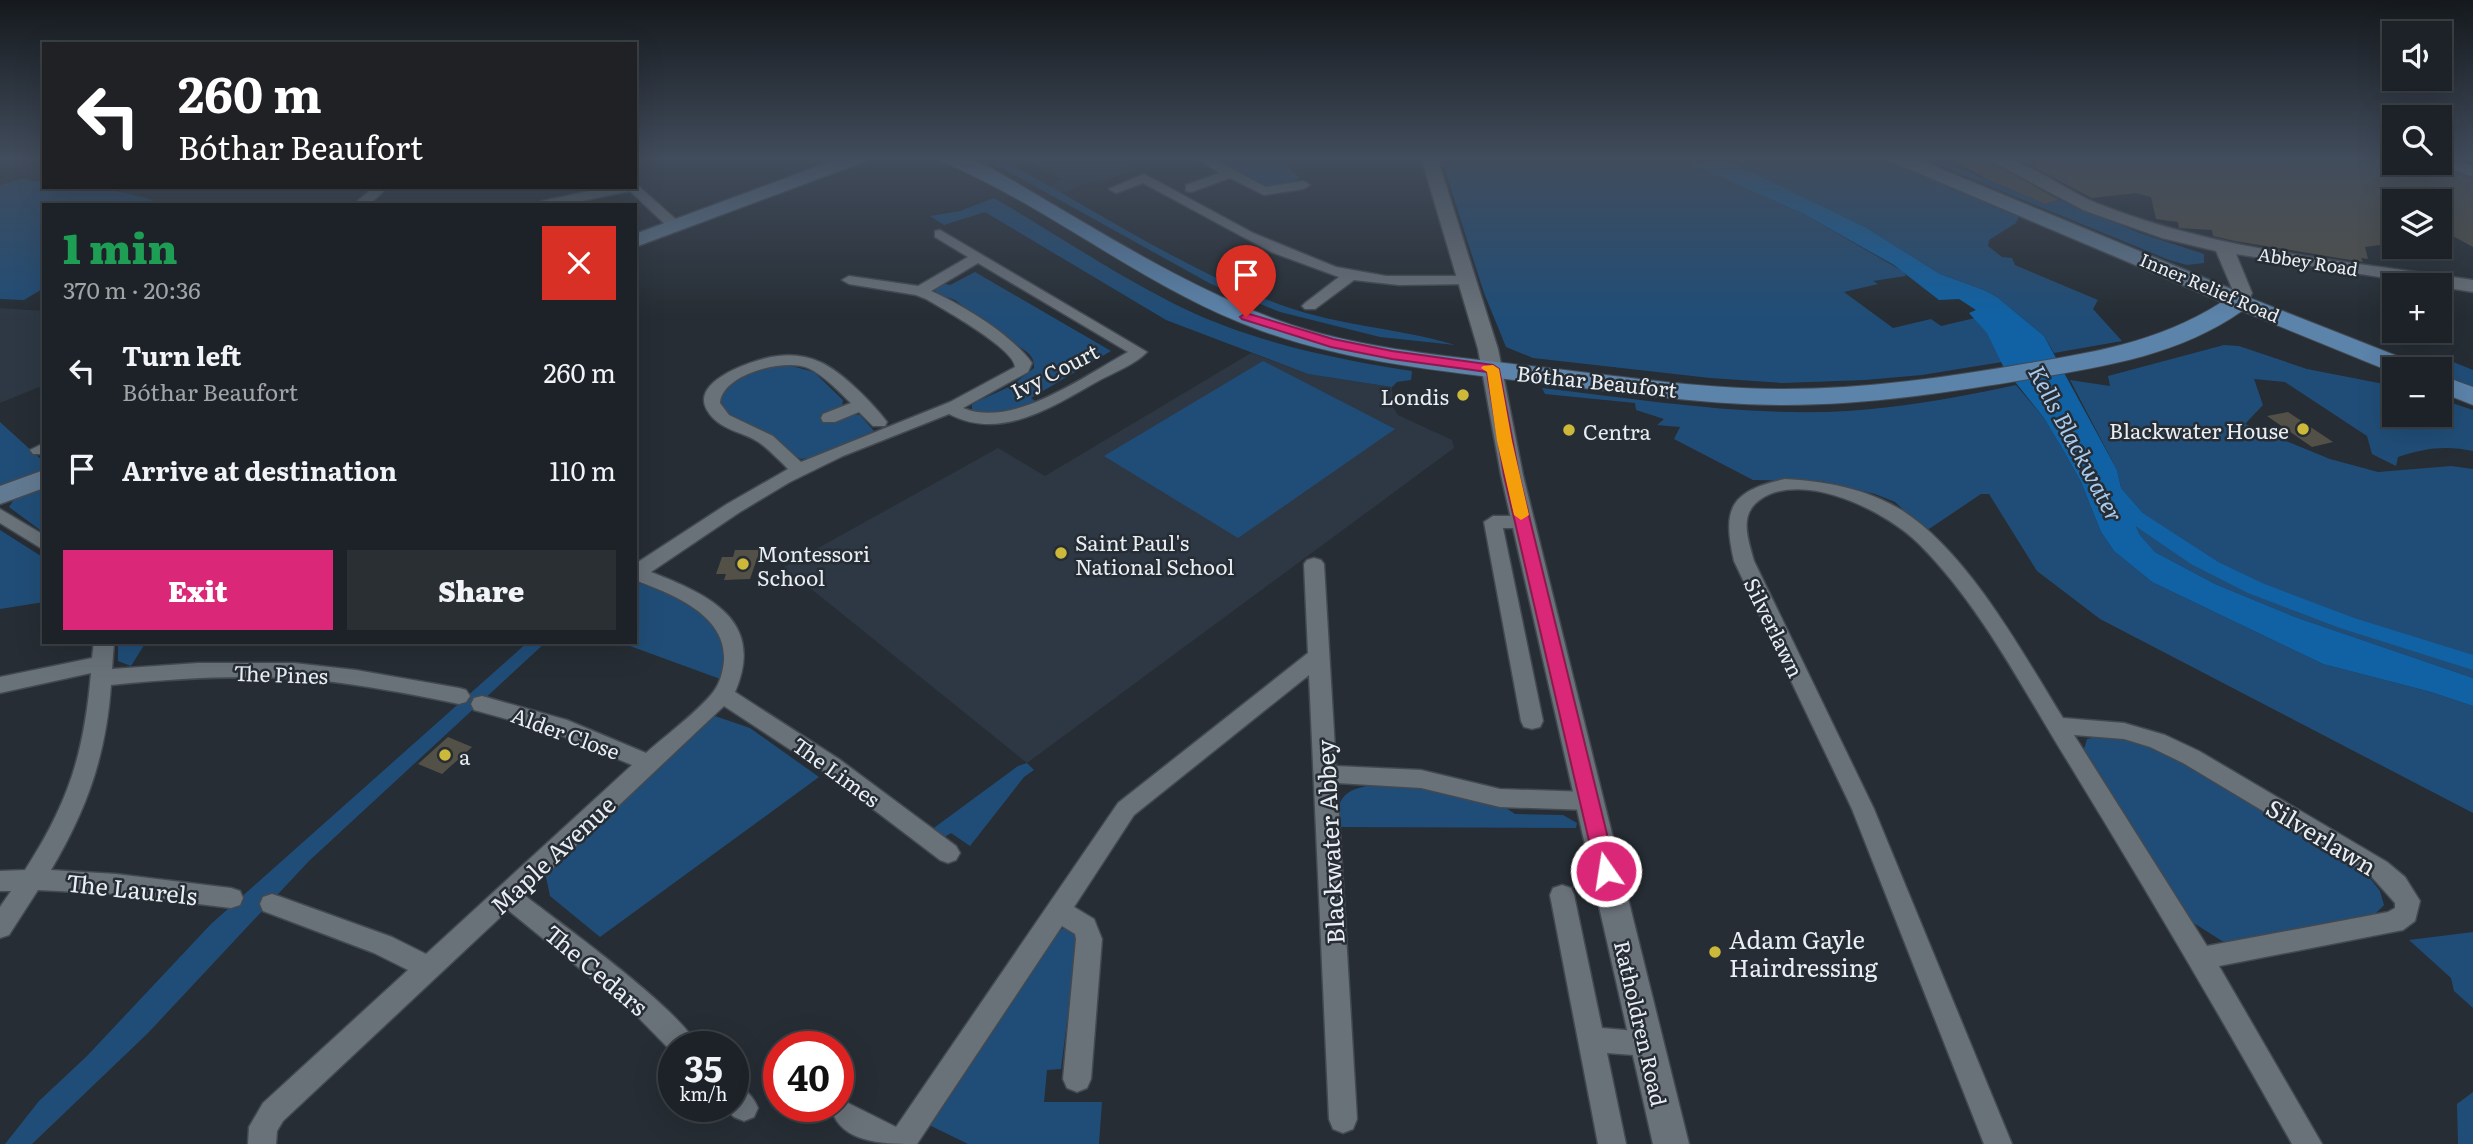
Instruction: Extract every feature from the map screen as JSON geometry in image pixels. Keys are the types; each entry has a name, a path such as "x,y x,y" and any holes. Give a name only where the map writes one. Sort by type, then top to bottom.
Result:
{"main road":[{"path":"637,240 717,210"},
{"name":"Bóthar Beaufort","path":"1049,210 1194,292 1246,317 1331,343 1392,355 1493,369 1778,397 1893,393 2087,362 2174,341 2216,319 2240,301"},
{"name":"Inner Relief Road","path":"2024,210 2382,359"},
{"path":"2216,319 2245,319 2274,325 2382,367"},
{"path":"0,496 42,479"}],"street":[{"path":"658,210 675,226"},
{"path":"1201,210 1288,253 1351,275 1375,279 1467,280"},
{"name":"Ratholdren Road","path":"1445,210 1493,369 1504,441 1671,1144"},
{"name":"Abbey Road","path":"2100,210 2159,231 2224,247 2473,286"},
{"path":"919,290 978,257 940,234"},
{"path":"2224,247 2242,293 2240,301"},
{"name":"Ivy Court","path":"948,407 970,418 987,420 1017,415 1034,410 1139,352 978,257"},
{"path":"1310,306 1351,275"},
{"path":"637,572 724,512 765,488 799,470 998,385 1021,369 1024,363 1022,357 1010,347 919,290 849,280"},
{"path":"799,470 758,434 722,418 714,409 712,401 715,391 723,383 748,369 771,362 791,361 814,365 879,422"},
{"path":"829,418 861,405"},
{"name":"Silverlawn","path":"1998,1144 1863,809 1744,561 1737,521 1743,505 1754,494 1796,485 1819,486 1845,491 1877,503 1899,517 1924,540 1976,601 2058,726 2201,958 2308,1144"},
{"path":"0,514 42,543"},
{"path":"1523,522 1493,522 1532,721"},
{"name":"Blackwater Abbey","path":"1314,564 1343,1119"},
{"name":"Maple Avenue","path":"262,1144 263,1127 273,1112 723,695 736,666 737,649 731,632 700,603 678,590 637,573"},
{"path":"854,1119 900,1144 1126,809 1319,656"},
{"path":"0,927 32,879 85,775 98,714 103,661"},
{"name":"The Pines","path":"0,685 103,661 172,671 293,671 388,682 459,696"},
{"name":"The Limes","path":"723,695 831,765 948,853"},
{"name":"Alder Close","path":"482,704 558,726 649,763"},
{"name":"Silverlawn","path":"2058,726 2124,731 2157,741 2191,757 2379,869 2396,884 2408,901 2406,914 2394,922 2201,958"},
{"path":"1326,775 1421,779 1500,798 1589,801"},
{"name":"The Laurels","path":"0,881 32,879 231,898"},
{"name":"The Cedars","path":"507,895 642,1004 669,1031"},
{"path":"1562,895 1612,1144"},
{"path":"272,904 383,945 429,968"},
{"path":"1057,910 1085,927 1089,939 1077,1079"},
{"path":"1592,1039 1647,1044"}],"shaded area":[{"path":"0,210 42,210 42,289 24,300 0,299"},
{"path":"1014,210 1162,298 1214,322 1297,348 1412,371 1411,380 1397,382 1392,387 1308,374 1166,320 985,212 944,225 930,216 960,211"},
{"path":"1078,210 1092,210 1210,275 1284,306 1348,323 1455,345 1380,337 1280,312 1211,284"},
{"path":"1458,210 1796,210 1904,272 1906,276 1873,281 1878,284 1844,292 1893,328 1931,319 1941,326 1975,318 1987,332 2002,362 1922,375 1782,383 1710,378 1533,358 1506,347 1484,293"},
{"path":"1831,210 2009,210 2020,215 2016,223 1989,240 1988,246 2002,257 2012,258 2015,265 2098,300 2093,309 2122,341 2054,353 2044,336 1997,297 1940,274 1865,227"},
{"path":"2048,210 2086,210 2140,233 2204,254 2204,263 2187,265"},
{"path":"975,272 1111,351 1031,398 1038,403 988,417 972,410 972,405 976,402 1011,386 1034,368 1028,353 982,325 957,301 942,297 934,290 942,283 950,285"},
{"path":"0,308 42,311 42,386 0,403"},
{"path":"2224,345 2239,346 2307,369 2382,384 2382,427 2452,427 2452,403 2473,410 2473,451 2444,448 2417,451 2398,457 2396,466 2372,454 2367,436 2285,382 2254,379 2263,405 2245,424 2330,459 2378,472 2451,466 2473,469 2473,678 2295,617 2215,584 2155,552 2140,535 2134,522 2148,519 2121,488 2117,470 2070,380 2110,386 2108,376"},
{"name":"Saint Paul's National School","path":"1251,353 1308,374 1392,387 1393,407 1398,415 1452,440 1454,448 1027,763 784,567 998,448 1045,476"},
{"path":"1263,361 1395,429 1238,538 1104,456"},
{"path":"2452,361 2473,370 2473,387 2452,379"},
{"path":"784,364 814,372 843,400 842,406 824,415 860,415 874,431 810,458 801,459 790,454 766,432 723,411 718,401 731,385 755,371"},
{"path":"2016,385 2044,418 2066,455 2081,482 2101,532 2114,551 2152,582 2323,664 2431,692 2473,706 2473,813 2100,619 2037,571 1989,494 1981,494 1926,531 1895,502 1875,494 1821,481 1753,480 1674,439 1680,427 1657,425 1664,419 1636,410 1635,403 1545,394 1542,388 1672,404 1803,412 1906,405"},
{"path":"0,422 42,460 42,471 0,487"},
{"path":"42,487 42,532 9,507 15,498"},
{"path":"0,530 42,557 42,602 0,609"},
{"path":"637,583 673,596 708,620 722,642 723,680 624,644 637,644"},
{"path":"118,644 145,644 131,666 118,661"},
{"path":"526,644 544,644 309,861 148,1033 32,1144 5,1144 39,1101 87,1056 211,924"},
{"path":"712,715 750,728 819,777 600,937 550,896 545,872"},
{"path":"2102,736 2136,742 2158,750 2328,845 2363,869 2380,891 2384,905 2373,916 2237,943 2222,941 2189,920 2086,761 2084,749 2087,739"},
{"path":"1027,763 1034,770 1024,777 970,846 951,833 943,838 931,830 1018,766"},
{"path":"1379,784 1401,785 1500,804 1515,814 1563,815 1577,823 1576,828 1339,827 1339,807 1346,795 1359,788"},
{"path":"1065,928 1075,931 1077,941 1061,1069 1047,1070 1044,1102 1102,1102 1099,1144 968,1144 925,1123 1053,932"},
{"path":"2473,932 2473,1008 2454,991 2451,978 2409,940"},
{"path":"2473,1092 2473,1144 2458,1144 2457,1104"}],"water":[{"name":"Kells Blackwater","path":"1796,210 1831,210 1865,227 1940,274 1997,297 2044,336 2117,470 2121,488 2149,520 2134,522 2140,535 2155,552 2215,584 2295,617 2473,678 2473,706 2431,692 2323,664 2152,582 2114,551 2101,532 2081,482 2044,418 2004,368 1987,333 1969,313 1976,310 1959,299 1939,300 1894,265"}],"building":[{"path":"2154,210 2382,210 2382,245 2365,247 2368,259 2361,258 2363,262 2235,241 2213,236 2212,230 2179,228 2178,222 2156,219"},
{"path":"2452,210 2473,210 2473,247 2452,236"},
{"name":"Blackwater House","path":"2288,412 2333,442 2312,447 2267,416"},
{"name":"Montessori School","path":"735,550 760,550 750,579 724,580 726,574 716,574 722,557 733,557"},
{"name":"a","path":"448,737 472,747 442,774 418,764"}],"waterway":[{"name":"Kells Blackwater","path":"2121,508 2198,559 2255,588 2347,623 2473,663"}],"slow traffic":[{"path":"1488,368 1493,369 1504,441 1521,515"}],"place":[{"name":"Londis","path":"1463,395"},
{"name":"Blackwater House","path":"2303,429"},
{"name":"Centra","path":"1569,430"},
{"name":"Saint Paul's National School","path":"1061,553"},
{"name":"Montessori School","path":"743,564"},
{"name":"a","path":"445,755"},
{"name":"Adam Gayle Hairdressing","path":"1715,952"}],"route":[{"path":"1246,317 1331,343 1392,355 1493,369 1512,475 1606,871"}]}
